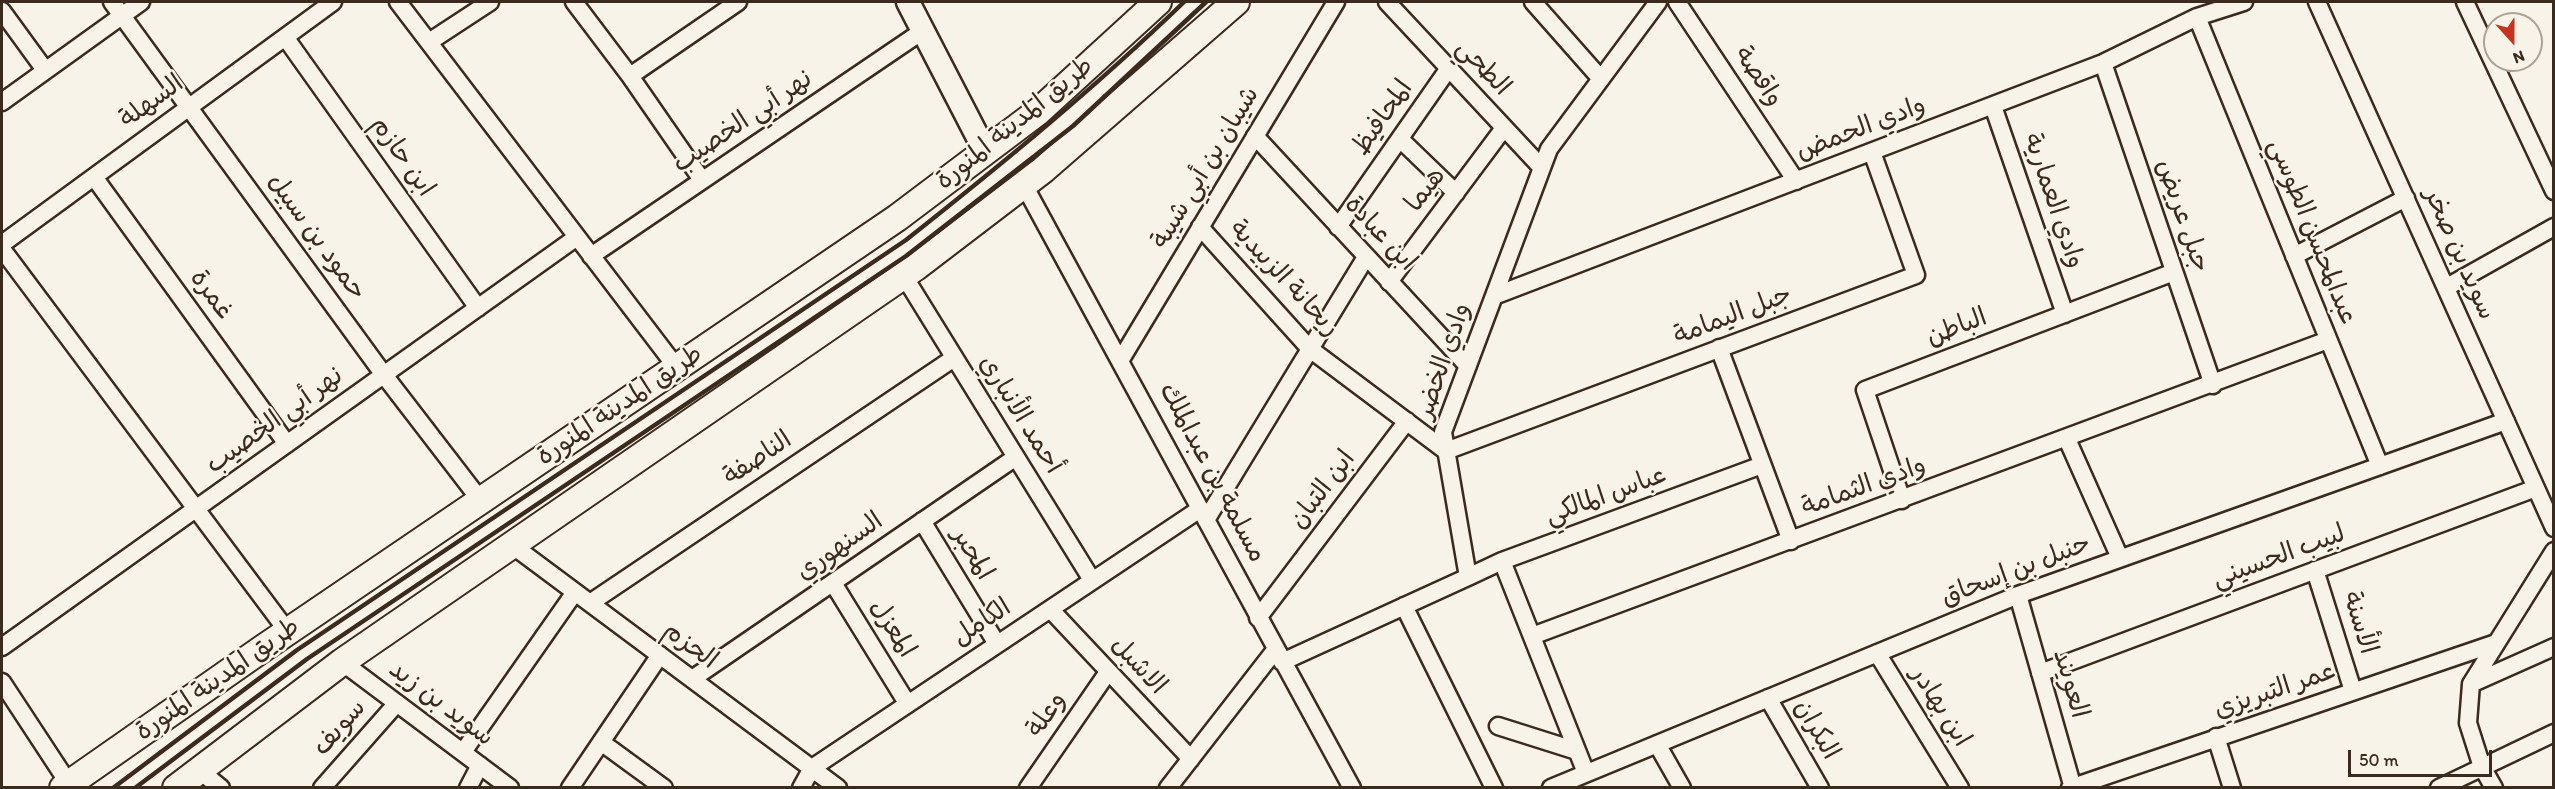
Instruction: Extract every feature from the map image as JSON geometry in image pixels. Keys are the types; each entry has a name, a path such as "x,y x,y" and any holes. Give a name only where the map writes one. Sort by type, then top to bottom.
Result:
{"main road":[{"path":"908,2 985,151"},
{"name":"طريق المدينة المنورة","path":"66,786 288,632 897,218 1039,111 1158,2"},
{"name":"طريق المدينة المنورة","path":"176,788 342,662 904,276 1024,185 1236,2"}],"street":[{"path":"2,102 45,70 117,8 141,2"},
{"name":"السهلة","path":"2,244 333,2"},
{"path":"398,2 677,368"},
{"path":"429,42 490,2"},
{"path":"574,2 630,76 702,180"},
{"path":"630,76 738,2"},
{"name":"شيبان بن أبي شيبة","path":"1120,361 1336,2"},
{"name":"الطحي","path":"1388,2 1542,168"},
{"path":"1533,2 1601,78"},
{"name":"وادي الخضر","path":"1468,577 1443,432 1550,149 1658,2"},
{"name":"واقصة","path":"1677,2 1796,181"},
{"name":"وادي الحمض","path":"1494,296 2103,63 2197,17 2244,2"},
{"name":"سويد بن صخر","path":"2317,2 2447,287 2553,528"},
{"path":"2465,2 2553,191"},
{"name":"حمود بن سبيل","path":"117,8 384,375 481,501"},
{"path":"2,10 45,70"},
{"name":"عبدالمحسن الطوسي","path":"2197,17 2380,466"},
{"name":"نهر أبي الخصيب","path":"591,256 924,30"},
{"name":"ابن حازم","path":"285,37 478,308"},
{"name":"جبل عريض","path":"2103,63 2213,384"},
{"name":"المحافيظ","path":"1338,227 1449,68"},
{"name":"وادي العمارية","path":"1993,106 2065,314"},
{"name":"هيما","path":"1389,282 1504,128"},
{"name":"ابن عبادة","path":"1255,136 1468,366"},
{"path":"1400,139 1456,193"},
{"name":"جبل اليمامة","path":"1446,450 1916,275 1872,152"},
{"name":"غمرة","path":"94,177 287,444"},
{"name":"مسلمة بن عبدالملك","path":"1024,185 1352,788"},
{"path":"2294,256 2406,198"},
{"name":"ريحانة الزبيدية","path":"1200,227 1310,349 1446,450"},
{"path":"2447,287 2553,227"},
{"name":"نهر أبي الخصيب","path":"2,647 577,237"},
{"path":"2,249 288,632"},
{"name":"الكامل","path":"801,788 812,768 907,703 1092,580 1203,515 1366,257"},
{"name":"الباطن","path":"1902,500 1865,390 2174,272"},
{"name":"أحمد الأنباري","path":"904,276 1092,580"},
{"name":"وادي الثمامة","path":"1532,636 2067,439 2328,340"},
{"path":"1719,348 1791,541"},
{"name":"الناصفة","path":"590,603 954,358"},
{"name":"ابن التبان","path":"1258,618 1407,421"},
{"name":"حنبل بن إسحاق","path":"1551,788 2018,595 2506,421"},
{"path":"2067,439 2120,558"},
{"name":"السنهوري","path":"692,679 1016,457"},
{"name":"عباس المالكي","path":"1468,577 1502,561 1762,465"},
{"name":"لبيب الحسيني","path":"2040,673 2536,488"},
{"name":"المحبر","path":"922,521 997,644"},
{"name":"الحزم","path":"512,545 838,788"},
{"path":"2494,788 2482,767 2468,723 2471,684 2553,550"},
{"path":"1502,561 1586,773"},
{"name":"الأسنة","path":"2315,570 2353,691"},
{"path":"1168,788 1279,655 1404,606 1468,577"},
{"name":"المعزل","path":"833,583 907,703"},
{"path":"463,752 575,592"},
{"name":"العويند","path":"2018,595 2072,787"},
{"path":"1404,606 1494,788"},
{"name":"الاشبل","path":"1050,609 1191,759"},
{"name":"عمر التبريزي","path":"2072,787 2496,643"},
{"path":"2471,684 2553,647"},
{"name":"ابن بهادر","path":"1877,653 1960,788"},
{"path":"570,788 660,655"},
{"name":"سويد بن زيد","path":"342,662 510,788"},
{"name":"وعلة","path":"1028,788 1108,672"},
{"path":"2,682 66,786"},
{"name":"البكران","path":"1768,698 1820,788"},
{"name":"سويف","path":"322,788 397,703"},
{"path":"1498,726 1577,751"},
{"path":"2439,788 2553,733"},
{"path":"2216,737 2232,788"},
{"path":"601,742 664,788"},
{"path":"1657,744 1682,788"},
{"path":"468,788 480,765"},
{"path":"199,770 221,788"}],"railway":[{"path":"113,788 297,650 906,240 1048,124 1184,2"},
{"path":"135,788 307,659 906,256 1073,126 1206,2"}]}
